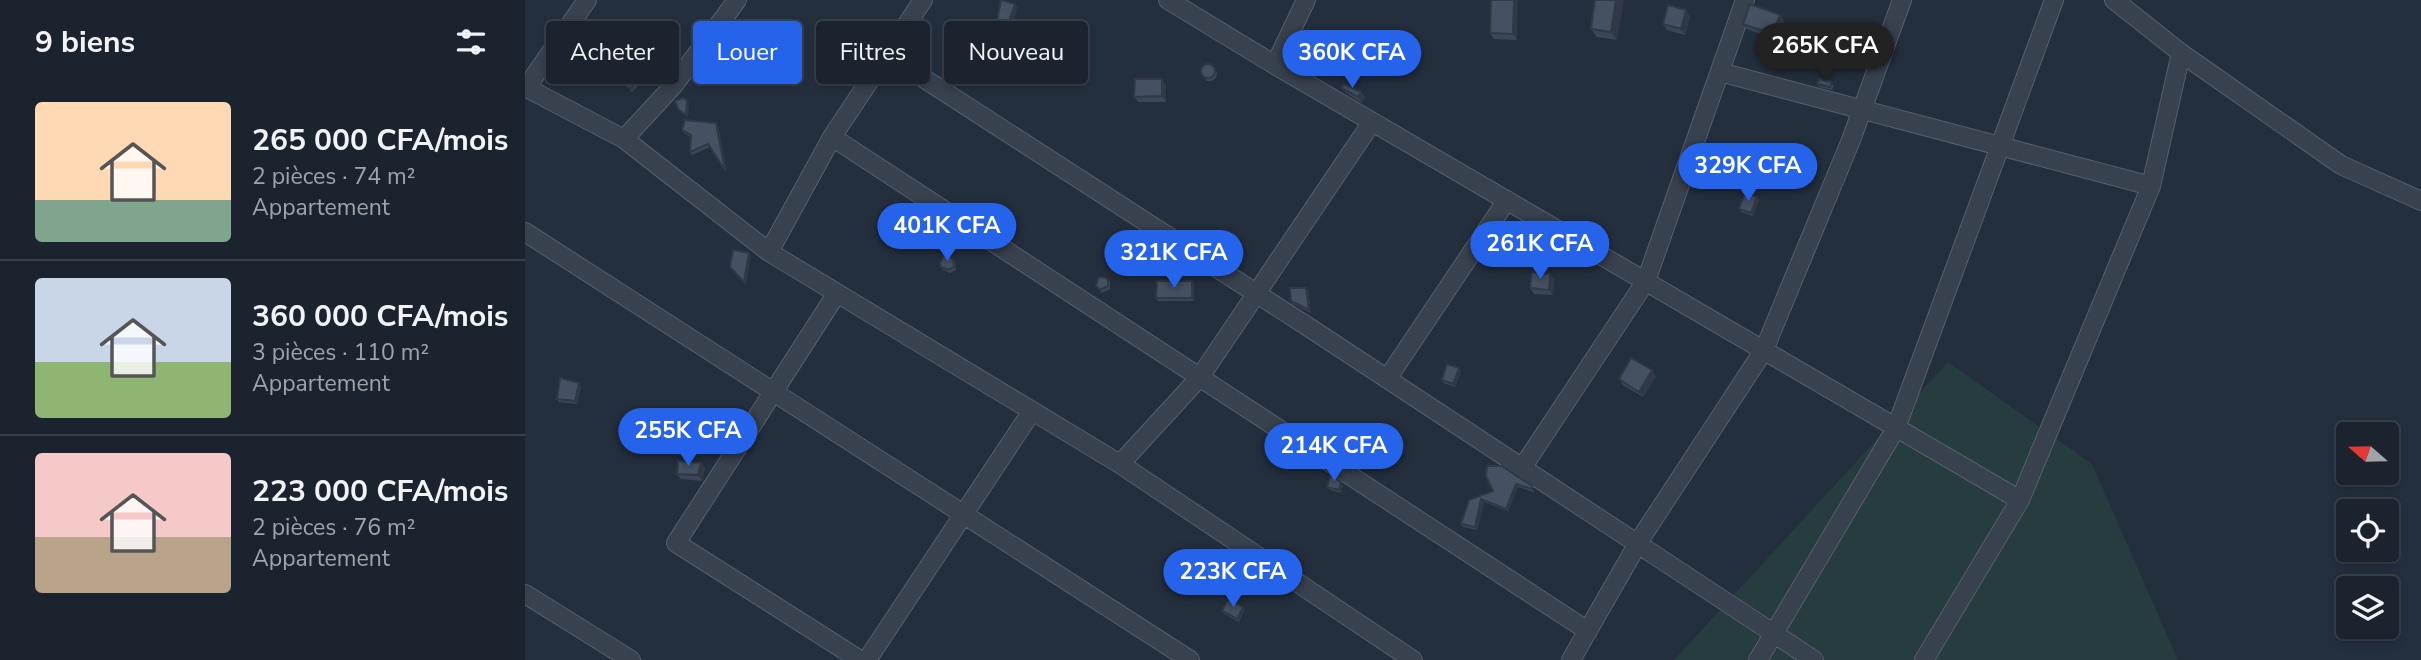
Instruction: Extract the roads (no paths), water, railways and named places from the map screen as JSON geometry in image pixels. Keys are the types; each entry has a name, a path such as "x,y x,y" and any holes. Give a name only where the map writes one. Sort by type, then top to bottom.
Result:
{"street":[{"path":"587,0 525,88 624,139 769,252 1120,464 1413,660"},
{"path":"624,139 673,86 737,0"},
{"path":"909,21 923,0"},
{"path":"1168,0 2020,500"},
{"path":"1275,65 1306,0"},
{"path":"1522,468 1646,281 1745,0"},
{"path":"1571,660 1637,544 1764,350 1862,109 1902,0"},
{"path":"1758,660 1896,428 2054,0"},
{"path":"2114,0 2181,53 2341,165 2421,201"},
{"path":"1924,660 2020,500 2151,186 2181,53"},
{"path":"1720,72 2151,186"},
{"path":"930,83 1814,660"},
{"path":"769,252 832,137 866,84"},
{"path":"1120,464 1200,377 1372,122"},
{"path":"832,137 1588,631"},
{"path":"1387,379 1507,200"},
{"path":"525,232 1190,660"},
{"path":"837,293 676,543 860,660"},
{"path":"867,660 1032,411"},
{"path":"525,594 631,660"}]}
